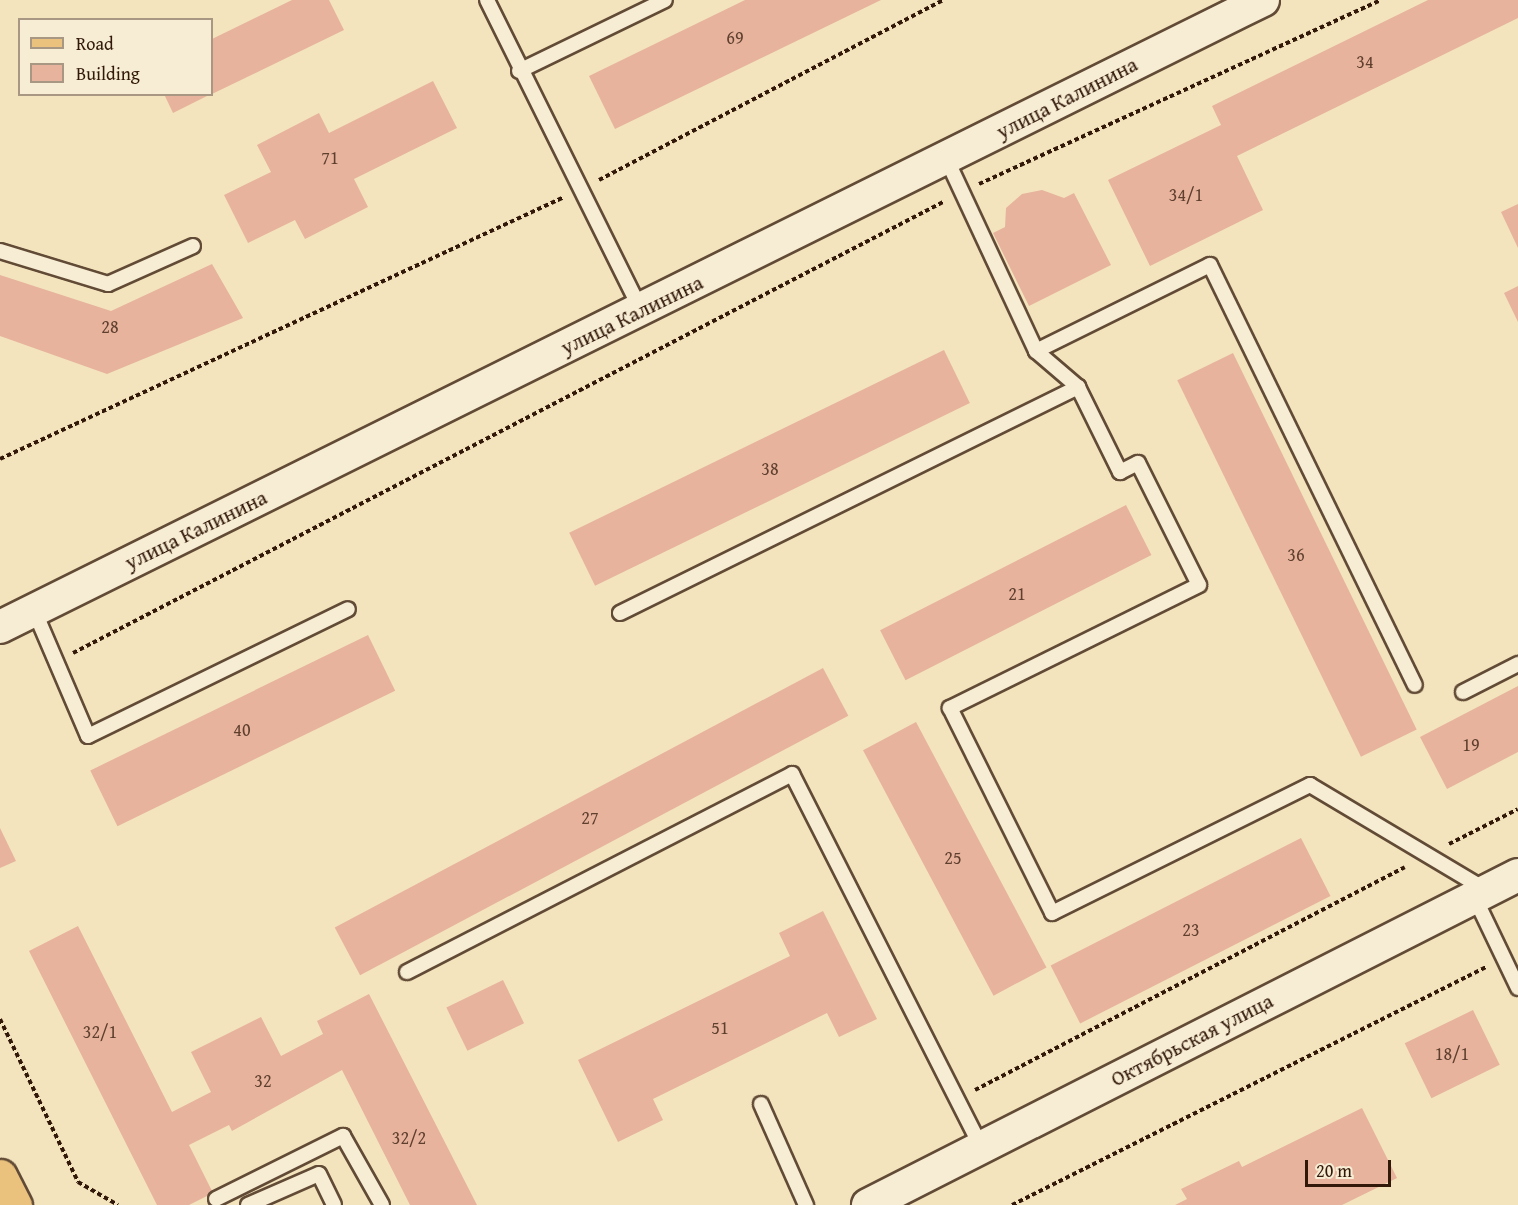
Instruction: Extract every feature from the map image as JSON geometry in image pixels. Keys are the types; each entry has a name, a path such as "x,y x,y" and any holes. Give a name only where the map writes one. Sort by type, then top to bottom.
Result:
{"main road":[{"path":"0,1176 15,1205"}],"street":[{"name":"улица Калинина","path":"0,627 947,160 1263,0"},
{"name":"Октябрьская улица","path":"868,1205 1518,875"}],"lane":[{"path":"487,0 519,71 582,188 641,310"},
{"path":"519,71 665,0"},
{"path":"947,160 1036,351 1078,387 1120,472 1138,463 1199,585 950,708 1052,913 1310,785 1480,893 1503,958 1518,988"},
{"path":"0,251 108,284 193,246"},
{"path":"1036,351 1210,265 1415,685"},
{"path":"620,613 1078,387"},
{"path":"34,610 88,736 348,609"},
{"path":"1463,692 1518,664"},
{"path":"407,972 792,774 959,1098 981,1147"},
{"path":"761,1104 806,1205"},
{"path":"216,1199 343,1136 382,1205"},
{"path":"248,1205 319,1174 334,1205"}],"path":[{"path":"0,459 582,188 944,0"},
{"path":"57,662 962,192 1380,0"},
{"path":"959,1098 1518,808"},
{"path":"1012,1205 1503,958"},
{"path":"0,1019 78,1182 118,1205"}],"building":[{"path":"292,0 329,0 344,30 213,94 213,39"},
{"path":"745,0 881,0 615,129 589,76"},
{"path":"1428,0 1518,0 1518,18 1237,156 1263,210 1150,266 1108,180 1221,125 1212,106"},
{"path":"433,81 457,128 354,179 368,207 305,239 295,220 248,243 224,195 271,172 257,145 319,113 329,133"},
{"path":"165,96 207,96 173,113"},
{"path":"1042,190 1064,198 1074,193 1111,265 1029,306 993,233 1005,227 1006,208 1022,194"},
{"path":"1518,204 1518,248 1501,212"},
{"path":"212,264 243,318 107,374 0,336 0,275 111,311"},
{"path":"1518,286 1518,322 1504,293"},
{"path":"944,350 970,403 595,586 569,533"},
{"path":"1233,353 1417,730 1361,757 1177,380"},
{"path":"1126,505 1151,555 906,680 880,630"},
{"path":"368,635 395,691 117,826 90,770"},
{"path":"823,668 848,716 360,975 335,928"},
{"path":"1518,686 1518,752 1447,789 1420,737"},
{"path":"916,722 1047,967 994,996 863,750"},
{"path":"0,828 16,861 0,868"},
{"path":"1301,838 1331,896 1080,1023 1051,966"},
{"path":"823,911 877,1019 839,1037 827,1013 653,1099 663,1120 618,1142 578,1060 790,956 779,933"},
{"path":"78,926 172,1112 211,1092 191,1052 261,1017 281,1056 323,1034 317,1021 369,994 477,1205 410,1205 342,1070 232,1131 229,1125 189,1145 213,1193 189,1205 157,1205 29,951"},
{"path":"503,980 524,1023 467,1051 446,1008"},
{"path":"1473,1010 1500,1065 1431,1098 1405,1043"},
{"path":"1362,1108 1397,1178 1342,1205 1175,1205 1187,1199 1181,1189 1239,1161 1242,1167"}]}
